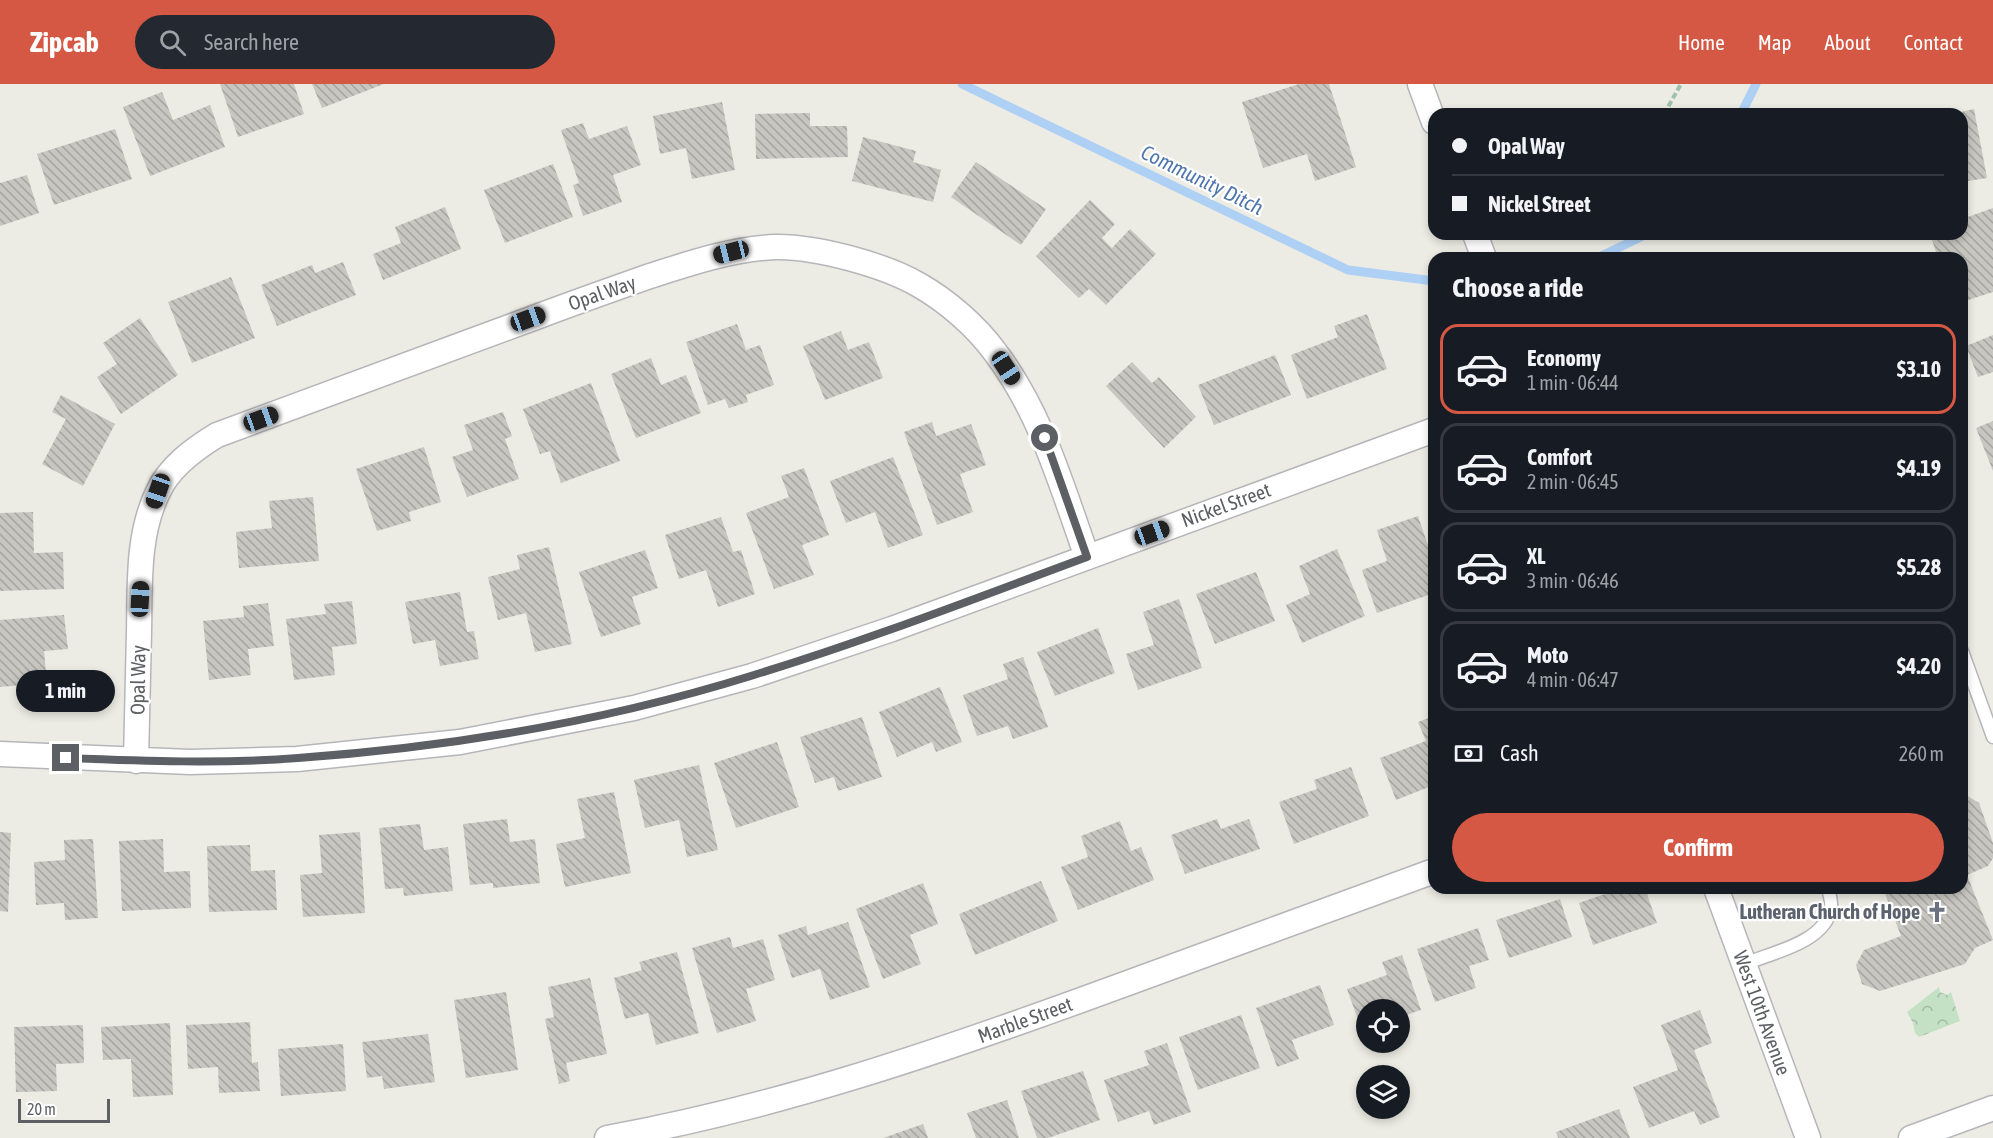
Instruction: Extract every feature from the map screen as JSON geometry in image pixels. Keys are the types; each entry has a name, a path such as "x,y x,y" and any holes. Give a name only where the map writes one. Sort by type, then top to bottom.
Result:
{"street":[{"path":"1420,84 1429,108"},
{"name":"Opal Way","path":"136,761 143,533 158,491 167,476 195,449 217,435 595,294 695,261 731,252 777,247 820,251 862,261 918,284 953,309 995,351 1018,386 1045,438 1087,557"},
{"name":"Nickel Street","path":"0,754 190,762 297,759 460,742 634,708 752,676 892,629 1428,432"},
{"name":"Marble Street","path":"607,1138 654,1130 756,1106 847,1081 964,1043 1428,873"},
{"name":"West 10th Avenue","path":"1718,894 1808,1138"},
{"path":"1911,1138 1993,1108"}],"lane":[{"path":"1968,668 1993,737"},
{"path":"1744,964 1809,939 1826,923 1831,906 1829,894"}],"path":[{"path":"1667,108 1681,84"}],"green space":[{"path":"1939,987 1940,992 1947,995 1951,992 1960,1021 1919,1037 1915,1033 1907,1012"}],"building":[{"path":"220,84 294,84 304,114 238,137"},
{"path":"312,84 384,84 322,108"},
{"path":"1299,84 1329,84 1356,167 1315,181 1307,154 1263,168 1242,102"},
{"path":"162,92 173,120 210,105 225,147 150,176 123,107"},
{"path":"722,102 735,170 692,179 686,148 660,154 653,116"},
{"path":"1974,109 1987,178 1968,181 1968,110"},
{"path":"810,113 810,126 847,126 848,157 756,159 755,114"},
{"path":"583,123 589,139 627,126 641,165 613,175 622,202 583,216 573,185 579,183 561,130"},
{"path":"115,129 132,179 54,205 37,154"},
{"path":"863,137 916,151 913,162 941,170 933,202 852,181"},
{"path":"976,162 1046,209 1021,245 951,197"},
{"path":"553,164 573,217 505,243 484,190"},
{"path":"27,175 39,213 0,226 0,183"},
{"path":"1090,200 1115,224 1102,238 1112,248 1130,229 1156,254 1106,305 1089,289 1079,298 1036,256"},
{"path":"445,207 461,249 383,280 373,254 401,243 395,227"},
{"path":"1993,208 1993,292 1968,300 1968,252 1936,252 1932,240 1968,240 1968,217"},
{"path":"343,262 356,295 277,326 261,285 312,265 315,273"},
{"path":"231,277 255,338 192,363 168,302"},
{"path":"1367,314 1387,369 1307,399 1291,355 1338,337 1334,326"},
{"path":"140,318 178,375 121,414 97,377 117,364 103,343"},
{"path":"737,324 746,350 760,345 774,385 746,395 748,402 729,408 725,399 708,405 686,342"},
{"path":"841,331 848,350 869,342 883,378 825,400 803,346"},
{"path":"1993,335 1993,372 1978,377 1968,345"},
{"path":"1275,355 1291,395 1214,425 1198,385"},
{"path":"651,358 661,385 686,375 701,413 636,438 611,374"},
{"path":"1132,362 1152,383 1159,377 1196,417 1164,448 1106,386"},
{"path":"591,383 620,461 561,483 550,451 540,454 523,409"},
{"path":"61,395 115,424 83,486 42,464 66,419 52,412"},
{"path":"503,412 512,436 505,439 519,479 467,497 452,457 473,450 464,425"},
{"path":"1993,421 1993,471 1976,428"},
{"path":"932,422 936,436 971,424 986,465 960,474 973,512 937,525 904,432"},
{"path":"424,447 441,502 409,512 411,521 377,531 356,469"},
{"path":"893,457 923,535 888,548 875,512 846,523 830,481"},
{"path":"804,468 829,535 802,545 814,575 774,589 746,513 789,497 781,476"},
{"path":"313,497 319,561 239,568 236,532 272,528 269,501"},
{"path":"33,512 34,553 63,552 64,589 0,591 0,513"},
{"path":"1418,516 1428,545 1428,595 1377,613 1362,570 1387,561 1377,530"},
{"path":"721,517 733,552 741,550 755,594 718,607 706,570 679,579 665,535"},
{"path":"549,547 572,644 535,652 526,613 498,620 488,577 520,569 517,555"},
{"path":"1337,549 1365,616 1302,643 1286,605 1310,594 1299,566"},
{"path":"645,550 658,588 632,597 641,624 601,637 579,572"},
{"path":"1256,572 1275,621 1215,644 1196,594"},
{"path":"460,592 467,632 474,631 479,659 440,666 435,640 413,644 405,602"},
{"path":"1179,599 1202,668 1138,690 1126,654 1154,645 1143,612"},
{"path":"352,601 357,644 332,647 335,675 294,680 286,619 326,614 324,604"},
{"path":"268,603 274,646 248,649 251,675 209,680 203,621 244,617 243,606"},
{"path":"64,615 68,649 44,651 47,683 0,687 0,620"},
{"path":"1098,628 1115,673 1055,696 1037,652"},
{"path":"1023,657 1048,727 1013,739 1008,726 977,736 963,695 1008,679 1003,664"},
{"path":"940,687 962,742 936,752 932,742 897,757 879,712"},
{"path":"862,717 882,777 838,791 834,777 815,783 800,737"},
{"path":"1428,718 1428,787 1396,800 1380,758 1426,741 1418,722"},
{"path":"777,742 799,807 736,828 714,763"},
{"path":"699,765 718,850 687,857 679,820 645,828 634,780"},
{"path":"1351,767 1369,816 1294,844 1279,802 1317,789 1314,780"},
{"path":"614,792 631,873 565,887 556,844 585,838 577,799"},
{"name":"Lutheran Church of Hope","path":"1968,796 1979,803 1993,843 1993,858 1988,866 1968,875"},
{"path":"507,819 510,842 535,839 540,883 493,888 493,883 470,885 463,824"},
{"path":"1217,819 1221,829 1249,819 1260,849 1185,874 1171,835"},
{"path":"1120,821 1131,851 1141,847 1154,880 1078,910 1061,867 1088,857 1081,836"},
{"path":"420,824 424,850 448,847 453,891 404,896 403,888 385,889 379,828"},
{"path":"0,832 11,833 8,912 0,911"},
{"path":"360,832 365,913 303,917 300,875 322,873 319,835"},
{"path":"93,839 98,918 65,920 64,903 36,905 34,862 65,860 64,840"},
{"path":"163,839 164,872 190,871 191,908 122,911 119,841"},
{"path":"250,845 251,871 275,870 277,910 209,912 207,846"},
{"name":"Lutheran Church of Hope","path":"1968,878 1993,940 1975,948 1965,964 1880,991 1862,984 1856,965 1864,950 1901,936 1885,894 1968,894"},
{"path":"1041,881 1058,921 975,955 959,914"},
{"path":"923,883 938,924 910,935 921,964 883,979 856,909"},
{"path":"1605,894 1647,894 1657,923 1593,945 1579,903"},
{"path":"1560,899 1572,937 1509,958 1496,920"},
{"path":"848,922 870,987 830,1000 820,969 792,978 778,935 806,926 808,935"},
{"path":"1478,928 1489,960 1469,966 1476,988 1435,1002 1417,949"},
{"path":"730,937 733,948 763,939 775,980 746,989 756,1021 717,1033 692,948"},
{"path":"677,952 699,1033 656,1045 648,1013 625,1019 614,978 642,970 639,962"},
{"path":"1402,955 1421,1010 1410,1014 1410,999 1356,999 1356,1014 1347,989 1387,975 1382,962"},
{"path":"590,978 607,1054 566,1063 570,1081 559,1084 545,1019 554,1017 548,987"},
{"path":"1320,985 1334,1025 1292,1040 1299,1059 1277,1067 1256,1008"},
{"path":"506,992 518,1070 466,1078 454,1000"},
{"path":"1700,1010 1712,1043 1694,1050 1720,1117 1700,1125 1694,1111 1649,1128 1633,1087 1678,1070 1661,1025"},
{"path":"1241,1015 1260,1068 1198,1090 1179,1037"},
{"path":"250,1022 252,1063 258,1062 260,1091 219,1093 218,1067 188,1069 186,1025"},
{"path":"170,1023 173,1095 133,1097 131,1059 103,1060 101,1027"},
{"path":"83,1025 84,1063 56,1064 57,1091 16,1092 14,1027"},
{"path":"428,1034 435,1082 384,1089 382,1076 367,1078 362,1042"},
{"path":"1167,1043 1191,1112 1154,1125 1149,1111 1118,1122 1104,1080 1149,1065 1144,1051"},
{"path":"343,1044 346,1091 281,1096 278,1049"},
{"path":"1083,1071 1100,1120 1048,1138 1037,1138 1021,1091"},
{"path":"1007,1100 1019,1138 976,1138 967,1113"},
{"path":"1619,1109 1630,1138 1558,1138 1556,1132"},
{"path":"923,1124 928,1138 883,1138"}],"waterway":[{"name":"Community Ditch","path":"962,84 1348,270 1428,280"},
{"name":"Community Ditch","path":"1744,108 1756,84"},
{"name":"Community Ditch","path":"1610,252 1634,240"}],"place":[{"name":"Lutheran Church of Hope","path":"1937,912"}],"route":[{"path":"66,758 190,762 297,759 460,742 634,708 752,676 892,629 1087,557 1045,438"}]}
